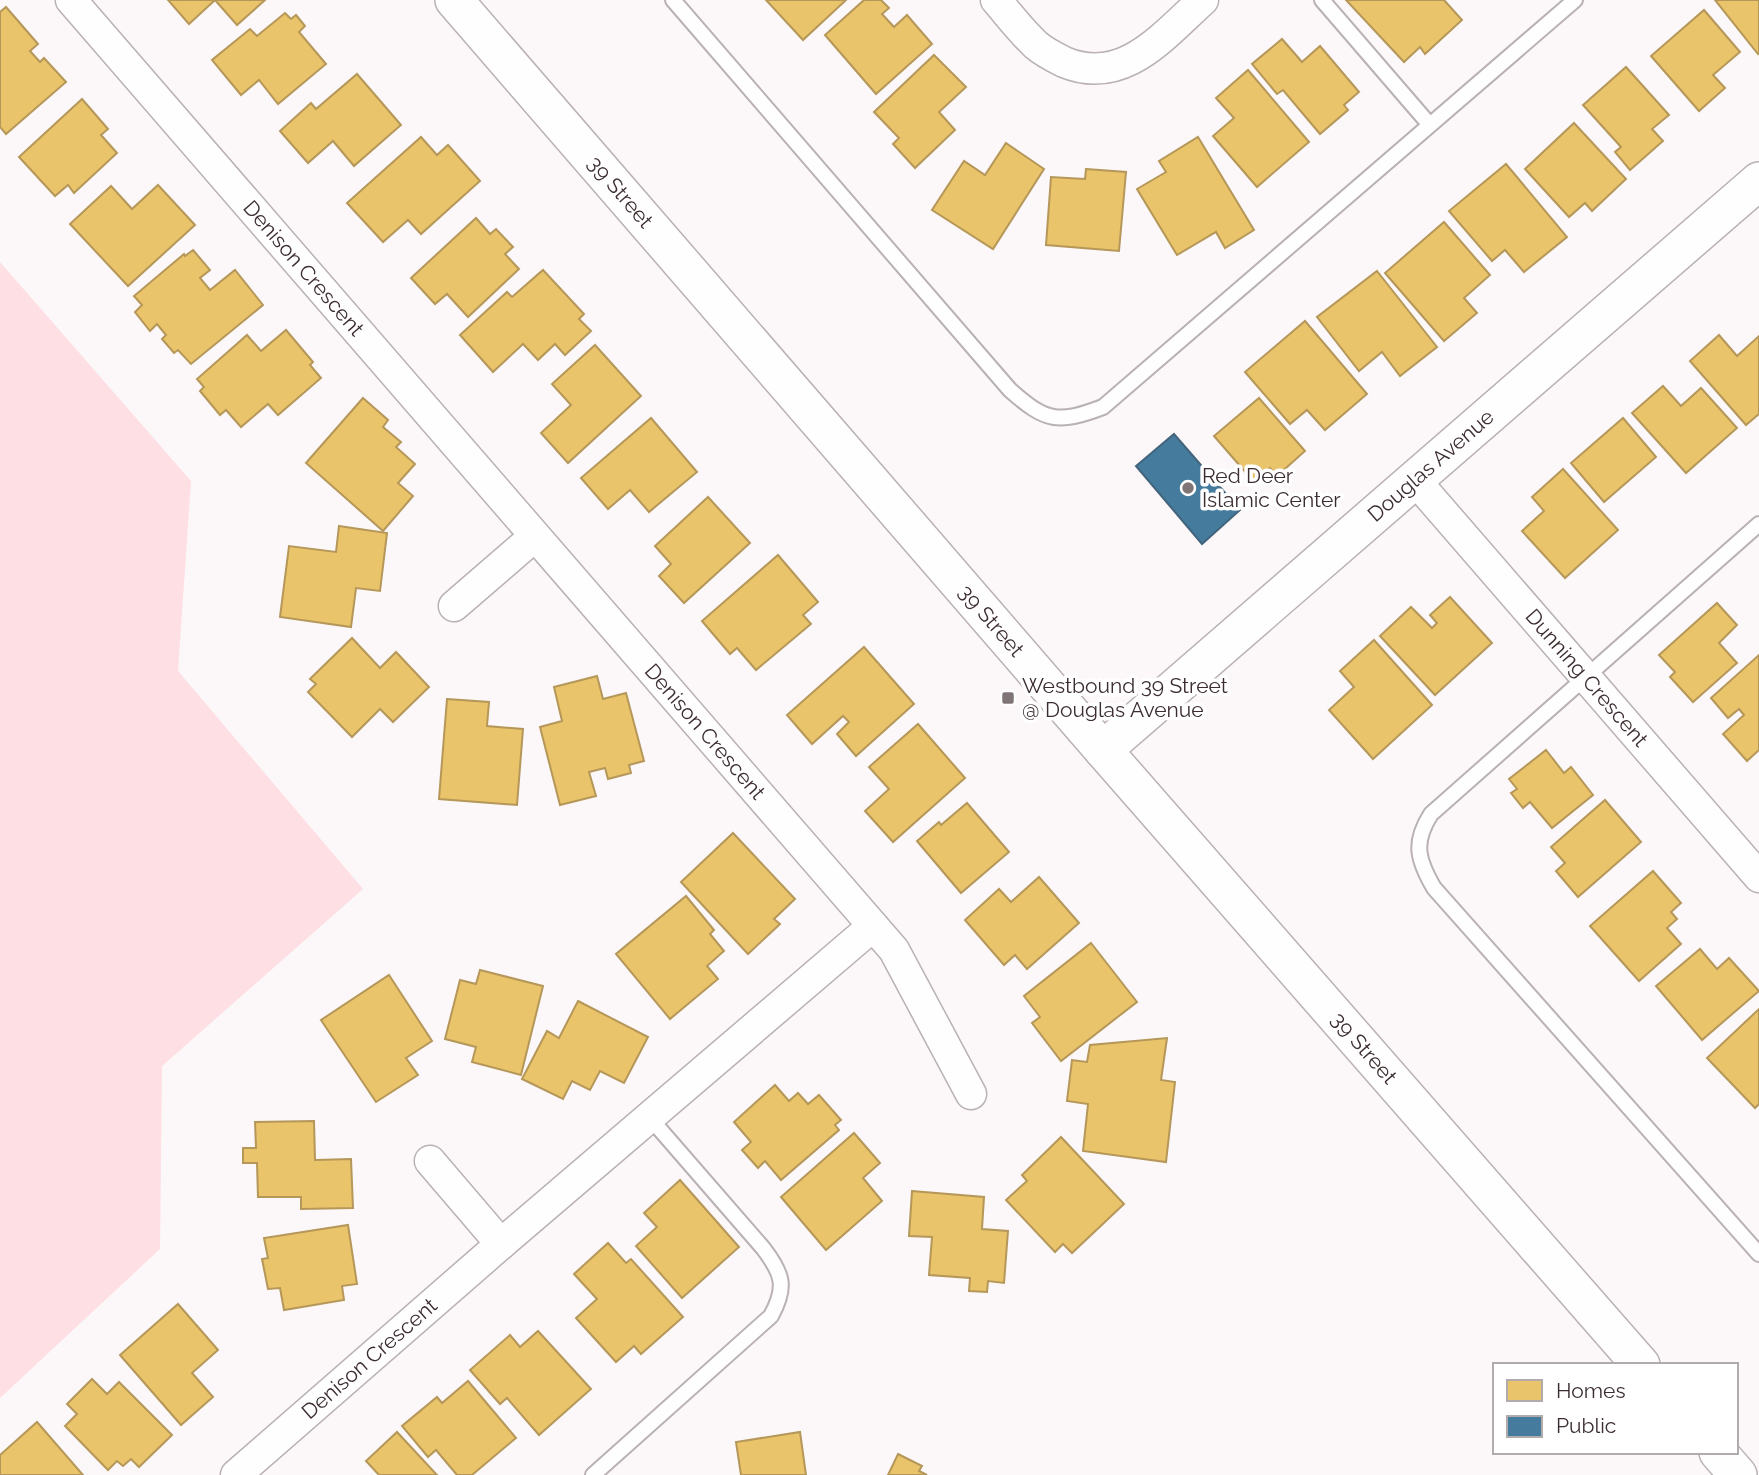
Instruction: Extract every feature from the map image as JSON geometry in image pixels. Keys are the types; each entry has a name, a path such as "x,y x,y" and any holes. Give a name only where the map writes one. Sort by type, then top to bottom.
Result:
{"street":[{"name":"Denison Crescent","path":"71,0 894,950 971,1094"},
{"name":"39 Street","path":"454,0 1103,750 1639,1363"},
{"path":"996,0 1037,46 1052,57 1094,70 1113,67 1140,54 1203,0"},
{"name":"Douglas Avenue","path":"1103,750 1759,181"},
{"name":"Dunning Crescent","path":"1415,480 1759,877"},
{"path":"454,606 535,536"},
{"name":"Denison Crescent","path":"249,1471 501,1244 873,926"},
{"path":"430,1161 501,1244"},
{"path":"1720,1454 1738,1475"}],"lane":[{"path":"673,0 1010,390 1030,407 1054,418 1075,417 1103,407 1575,0"},
{"path":"1322,0 1429,124"},
{"path":"1759,524 1431,814 1420,832 1423,869 1434,887 1759,1254"},
{"path":"593,1475 771,1316 779,1301 782,1285 775,1264 763,1248 650,1118"}],"shaded area":[{"path":"0,262 191,481 178,671 363,889 162,1066 160,1249 0,1398"}],"building: Homes":[{"path":"168,0 215,0 189,24"},
{"path":"215,0 265,0 237,25"},
{"path":"766,0 846,0 803,40"},
{"path":"864,0 881,0 889,8 882,14 894,27 907,15 932,44 876,94 825,35"},
{"path":"1346,0 1444,0 1462,20 1425,54 1420,47 1404,62"},
{"path":"1715,0 1759,0 1758,54"},
{"path":"6,7 38,44 30,51 40,62 44,58 66,82 6,134 0,127 0,12"},
{"path":"1704,10 1740,52 1713,75 1725,88 1699,111 1651,56"},
{"path":"285,13 291,19 296,15 305,26 299,32 326,64 278,104 259,80 241,95 212,60 250,29 257,36"},
{"path":"1282,39 1302,62 1320,46 1359,92 1344,105 1348,110 1320,134 1283,90 1277,94 1252,64"},
{"path":"934,55 966,87 939,112 955,130 915,168 893,144 899,138 874,112"},
{"path":"1626,67 1669,115 1652,129 1663,141 1630,170 1615,152 1621,147 1583,105"},
{"path":"1248,70 1309,142 1257,187 1213,136 1234,118 1216,98"},
{"path":"357,74 401,125 354,166 333,141 308,163 280,131 311,103 316,109"},
{"path":"82,99 108,129 101,135 117,153 74,193 68,185 55,196 19,157"},
{"path":"1574,123 1626,179 1592,211 1585,203 1569,217 1525,169"},
{"path":"421,137 437,155 448,145 480,181 421,234 408,220 383,242 347,203"},
{"path":"1198,137 1254,230 1225,248 1216,232 1177,255 1137,189 1166,172 1159,161"},
{"path":"1006,143 1044,169 993,249 932,210 964,161 985,175"},
{"path":"1506,164 1567,237 1524,272 1505,250 1492,261 1449,211"},
{"path":"1086,169 1126,172 1119,251 1046,245 1051,177 1085,179"},
{"path":"158,185 195,225 128,286 70,224 111,186 132,209"},
{"path":"476,218 490,234 496,229 513,247 505,254 519,269 468,317 447,294 435,304 411,278"},
{"path":"1444,222 1490,275 1464,298 1477,313 1444,341 1385,273"},
{"path":"193,250 210,270 200,278 210,290 235,270 263,305 191,364 178,350 174,353 162,339 166,335 157,324 150,331 135,312 142,305 134,296 184,254 185,256"},
{"path":"543,270 584,314 579,319 591,331 565,355 555,344 538,360 523,344 493,372 460,335 507,292 512,297"},
{"path":"1377,271 1437,347 1400,376 1382,352 1359,371 1317,317"},
{"path":"1305,321 1367,394 1325,430 1307,410 1290,424 1245,372"},
{"path":"286,330 313,362 310,365 321,378 278,415 268,404 241,427 226,410 220,415 200,391 204,387 197,379 247,335 261,351"},
{"path":"1719,335 1737,356 1759,336 1759,414 1746,425 1690,361"},
{"path":"595,345 641,396 568,463 541,433 571,405 552,384"},
{"path":"1663,386 1681,406 1701,388 1737,428 1686,473 1632,413"},
{"path":"363,398 388,420 383,427 401,442 396,447 415,464 398,483 413,496 383,531 306,463"},
{"path":"1259,398 1305,451 1277,476 1270,468 1254,482 1214,436"},
{"path":"651,418 697,472 649,512 630,490 608,509 581,478"},
{"path":"1623,418 1656,457 1604,502 1571,463"},
{"path":"1563,469 1618,530 1565,578 1522,531 1544,511 1532,497"},
{"path":"708,497 750,543 684,603 659,576 671,564 655,546"},
{"path":"339,526 387,533 380,591 356,588 351,627 280,617 289,546 336,552"},
{"path":"778,555 818,602 803,615 811,624 756,670 737,648 730,654 702,621"},
{"path":"1450,597 1492,643 1435,695 1380,636 1411,607 1432,628 1437,623 1430,615"},
{"path":"1717,603 1737,625 1719,643 1737,663 1693,702 1670,677 1675,672 1659,655"},
{"path":"352,638 380,668 396,652 429,687 393,722 380,709 352,737 308,692 316,684 310,679"},
{"path":"1374,640 1432,705 1373,759 1329,710 1354,687 1340,671"},
{"path":"864,647 914,704 856,756 837,734 849,722 843,716 812,744 787,715"},
{"path":"1759,655 1759,750 1747,761 1723,734 1744,715 1739,709 1728,718 1711,698"},
{"path":"597,676 603,699 626,693 644,761 629,765 631,773 608,779 605,768 589,772 596,796 560,805 540,727 562,721 554,687"},
{"path":"447,699 489,702 487,726 523,729 517,805 439,799"},
{"path":"918,724 965,778 893,842 865,811 889,789 869,767"},
{"path":"1546,750 1564,773 1571,767 1593,795 1552,828 1530,802 1523,808 1511,793 1517,789 1509,779"},
{"path":"1605,800 1641,842 1578,897 1556,871 1565,863 1551,847"},
{"path":"967,803 1009,852 961,893 917,841"},
{"path":"733,833 795,899 774,919 780,924 748,954 681,882"},
{"path":"1653,871 1681,903 1671,912 1677,919 1667,928 1681,944 1639,981 1590,926"},
{"path":"1039,877 1079,923 1027,969 1015,955 1004,965 965,920 999,889 1011,902"},
{"path":"686,896 714,930 710,934 724,951 707,966 718,979 670,1019 616,954"},
{"path":"1091,943 1137,1002 1061,1061 1032,1023 1040,1017 1024,996"},
{"path":"1700,949 1717,969 1729,958 1759,991 1702,1040 1656,986"},
{"path":"480,970 543,986 521,1075 472,1062 476,1047 445,1039 460,980 476,984"},
{"path":"389,975 432,1041 406,1058 418,1075 376,1102 321,1020"},
{"path":"578,1001 648,1037 624,1083 600,1071 590,1090 572,1081 563,1099 522,1079 547,1031 559,1038"},
{"path":"1759,1009 1759,1104 1755,1108 1707,1058"},
{"path":"1167,1038 1161,1080 1175,1082 1166,1162 1083,1151 1088,1104 1067,1101 1072,1060 1087,1062 1090,1045"},
{"path":"775,1085 789,1101 798,1093 808,1104 819,1095 841,1120 835,1125 839,1130 781,1180 765,1161 758,1168 742,1150 751,1142 734,1122"},
{"path":"314,1121 315,1160 351,1159 353,1208 301,1209 301,1197 258,1197 257,1163 243,1163 243,1148 256,1148 255,1122"},
{"path":"854,1133 880,1163 863,1178 882,1201 826,1250 781,1197"},
{"path":"1061,1137 1124,1204 1072,1253 1063,1244 1055,1252 1006,1200 1027,1181 1022,1175"},
{"path":"680,1180 739,1247 682,1298 636,1246 657,1227 644,1213"},
{"path":"912,1191 984,1197 982,1229 1008,1231 1004,1283 988,1281 987,1292 969,1291 970,1278 929,1275 932,1237 909,1236"},
{"path":"348,1225 357,1284 342,1286 344,1300 284,1310 280,1288 268,1289 262,1259 268,1258 264,1238"},
{"path":"608,1243 626,1263 631,1259 683,1317 641,1354 634,1346 616,1362 576,1318 597,1299 574,1274"},
{"path":"178,1304 218,1350 192,1373 213,1397 181,1425 120,1355"},
{"path":"538,1331 591,1389 539,1435 507,1398 500,1404 470,1370 510,1335 520,1347"},
{"path":"92,1379 107,1394 119,1382 172,1435 139,1467 131,1459 123,1466 117,1461 108,1470 65,1426 77,1414 67,1404"},
{"path":"468,1381 516,1438 472,1475 457,1475 436,1450 428,1457 402,1426 437,1397 442,1403"},
{"path":"37,1422 83,1475 0,1475 0,1455"},
{"path":"397,1432 437,1475 379,1475 366,1461"},
{"path":"800,1432 806,1475 741,1475 736,1442"},
{"path":"898,1454 922,1466 919,1471 927,1475 888,1475"}],"building: Public":[{"name":"Red Deer Islamic Center","path":"1174,434 1240,510 1202,544 1136,466"}],"place":[{"name":"Red Deer Islamic Center","path":"1188,488"},
{"name":"Westbound 39 Street @ Douglas Avenue","path":"1008,698"}]}
